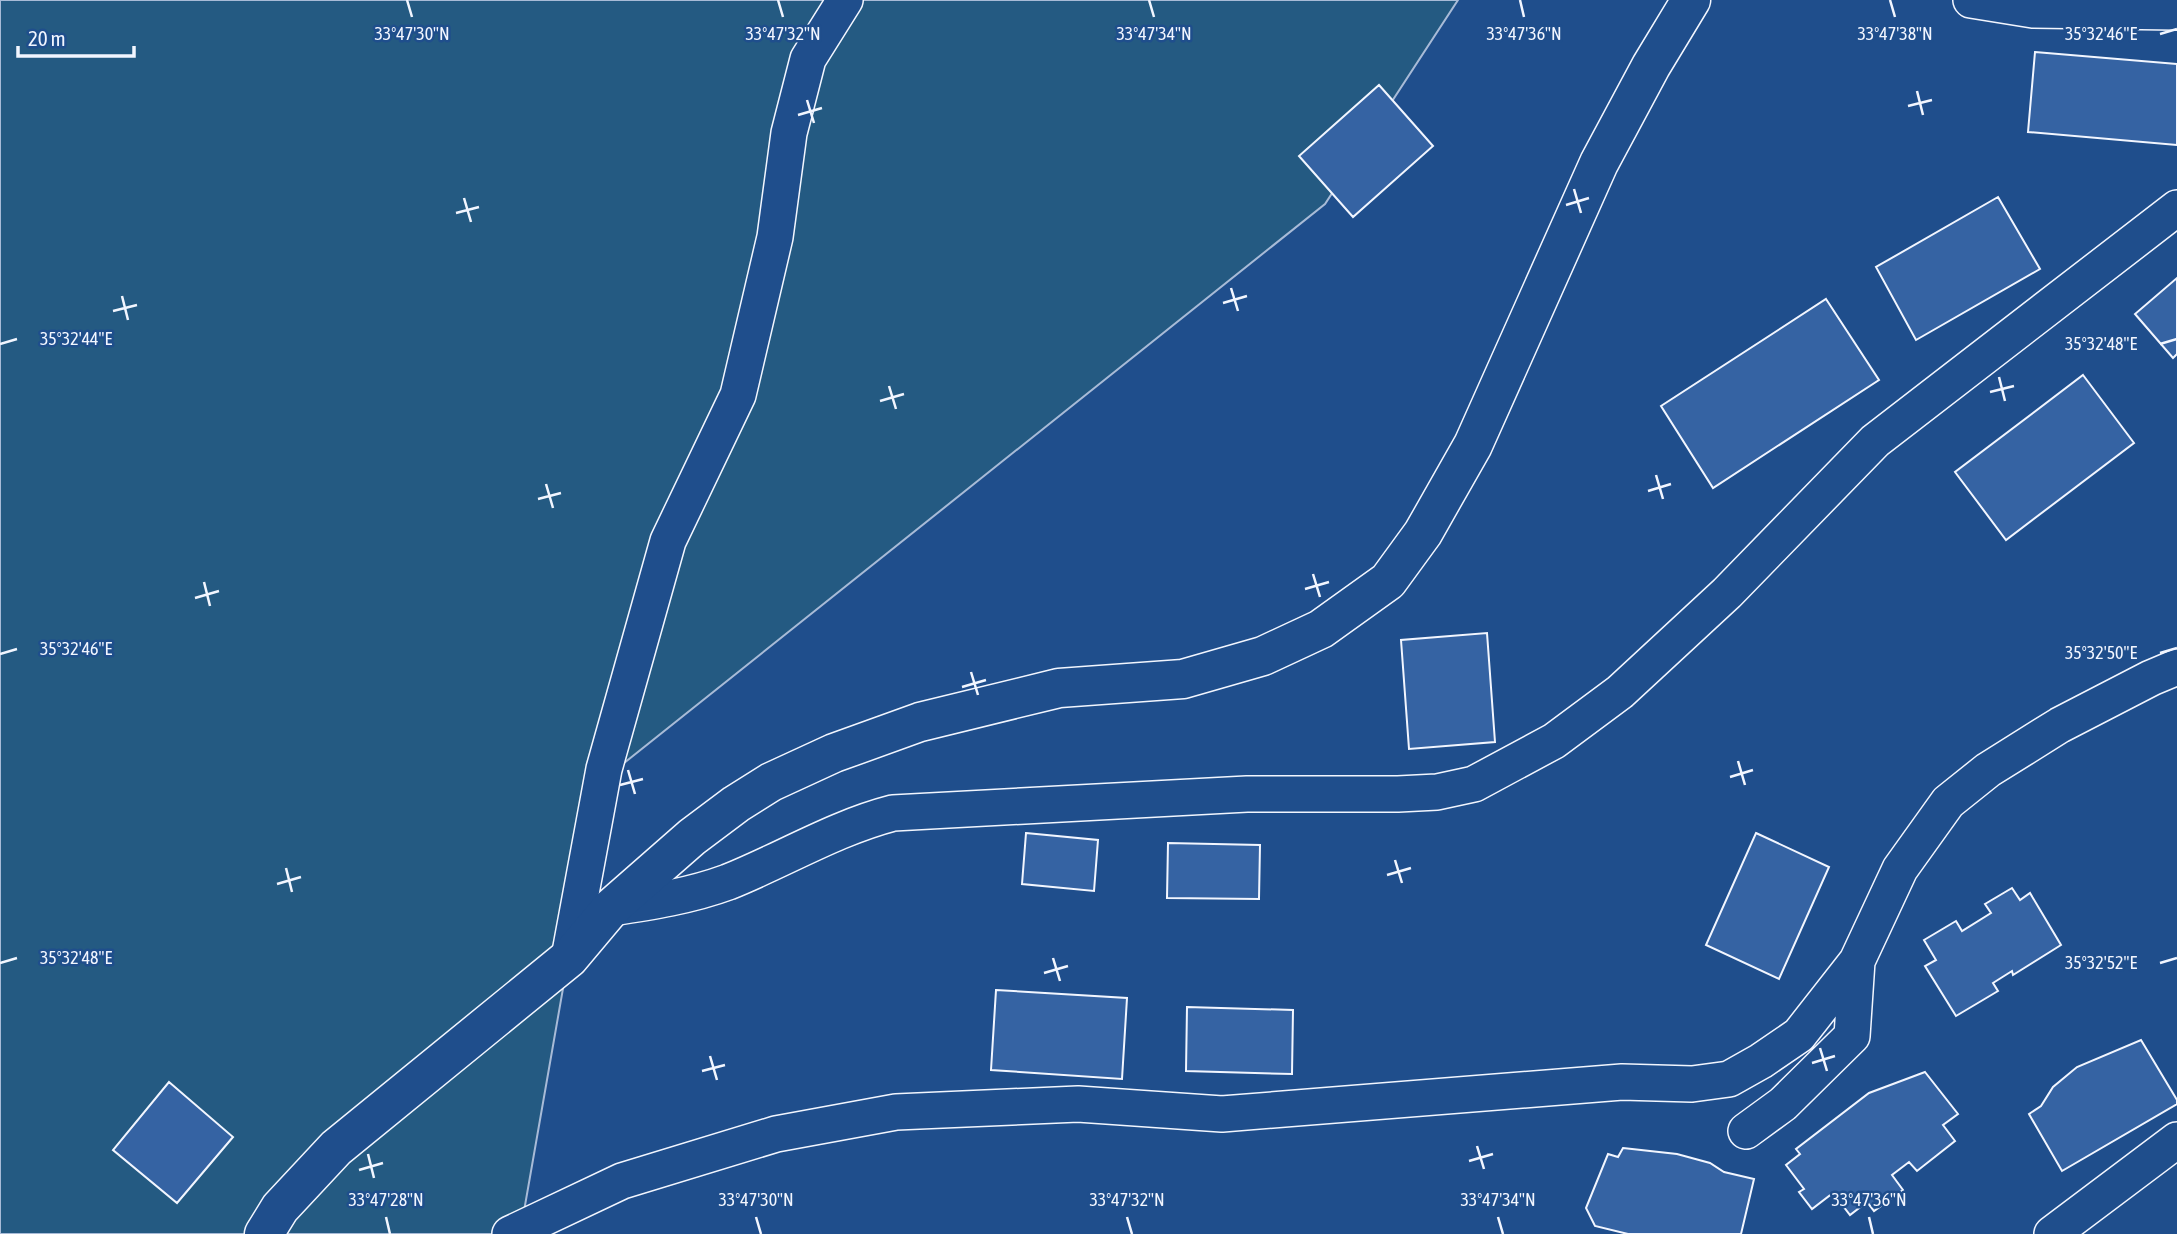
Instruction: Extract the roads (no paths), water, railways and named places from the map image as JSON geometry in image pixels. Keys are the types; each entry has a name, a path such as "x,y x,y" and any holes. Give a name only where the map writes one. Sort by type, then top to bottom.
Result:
{"street":[{"path":"569,958 604,769 668,541 738,395 775,237 789,132 808,59 845,0"},
{"path":"264,1234 280,1208 336,1148 569,958 611,908 692,837 771,782 834,753 920,722 1059,688 1183,679 1263,656 1321,629 1388,581 1423,533 1473,444 1599,163 1651,66 1691,0"},
{"path":"1971,0 2033,10 2177,12"},
{"path":"611,908 678,898 727,882 864,821 893,813 1247,794 1437,792 1474,783 1554,741 1620,692 1727,593 1875,441 2177,208"},
{"path":"510,1234 634,1177 776,1133 896,1112 1078,1104 1222,1114 1622,1082 1692,1084 1729,1079 1799,1035 1857,961 1900,869 1948,802 1988,770 2060,725 2177,667"},
{"path":"1746,1131 1783,1104 1852,1036 1857,961"},
{"path":"2052,1234 2177,1140"}]}
